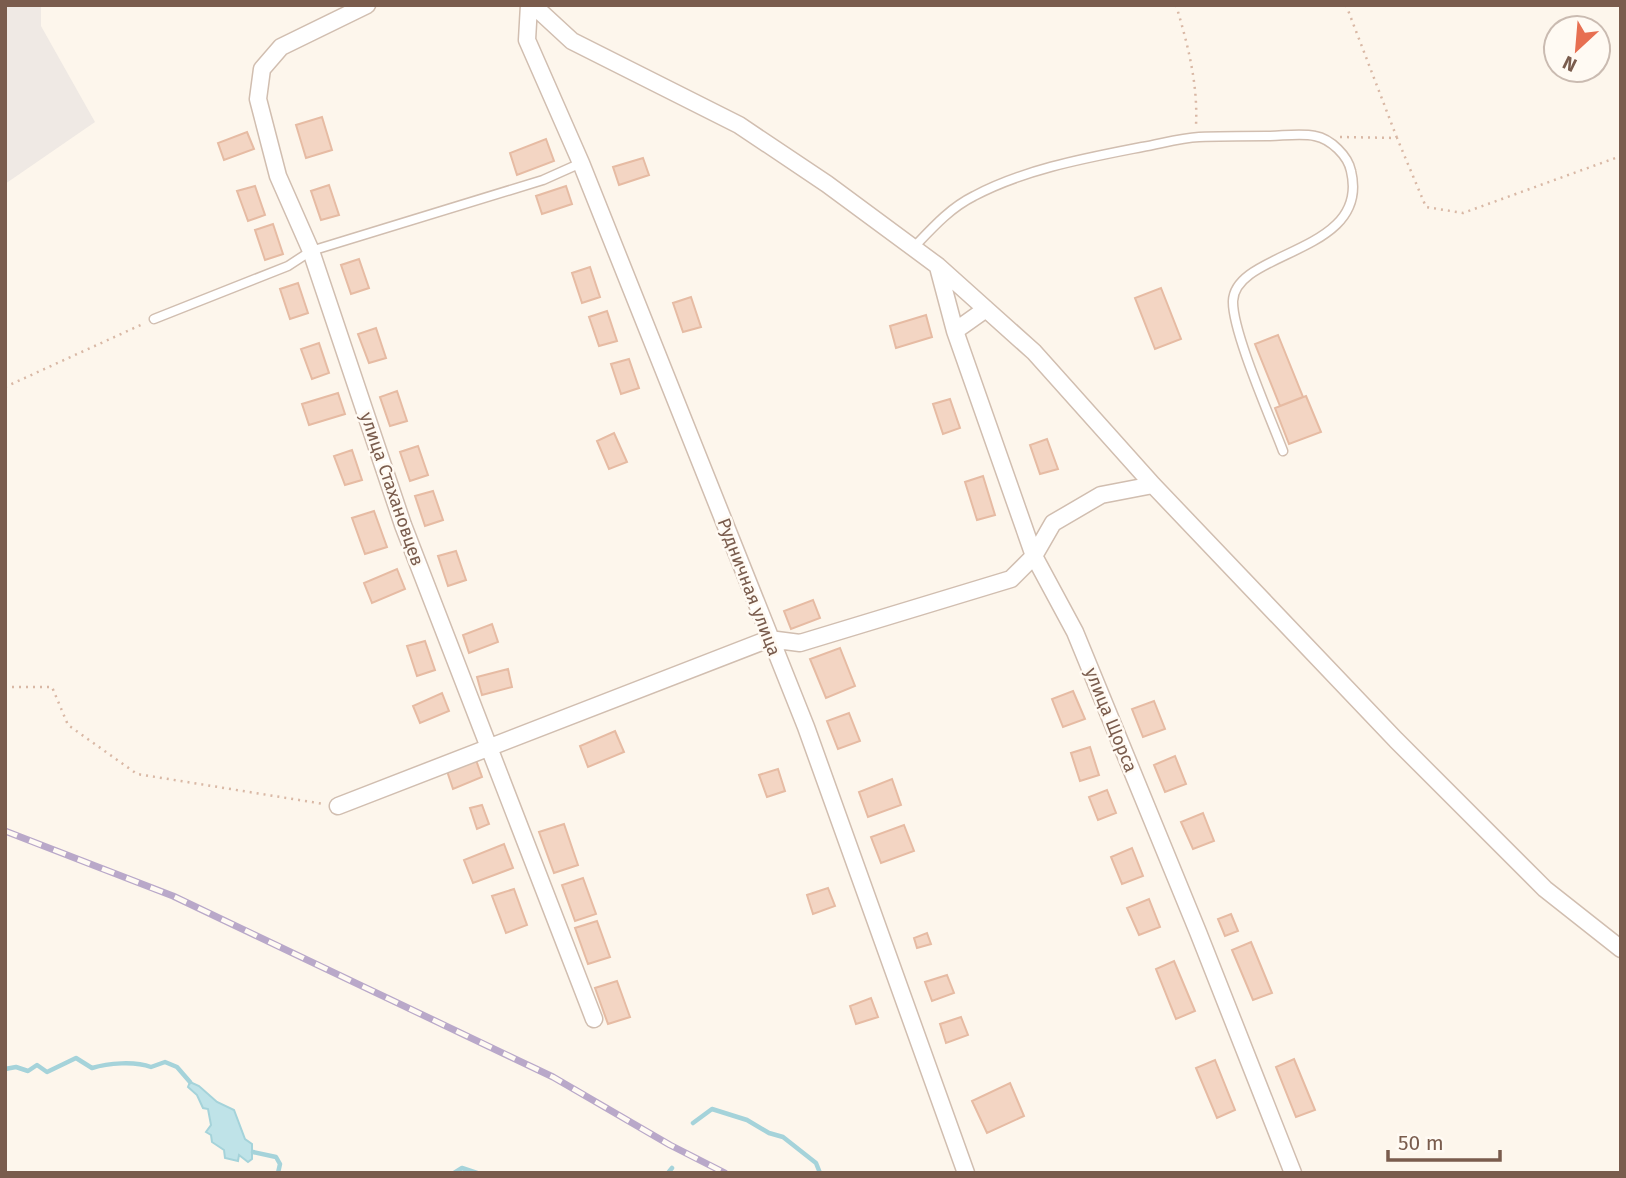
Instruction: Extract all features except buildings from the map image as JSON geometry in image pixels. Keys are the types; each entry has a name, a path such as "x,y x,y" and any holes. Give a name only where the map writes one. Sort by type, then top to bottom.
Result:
{"street":[{"name":"улица Стахановцев","path":"367,5 281,47 262,69 258,99 275,163 311,251 403,525 594,1019"},
{"name":"Рудничная улица","path":"531,5 527,40 581,163 806,727 966,1173"},
{"path":"531,5 572,41 615,66 739,125 938,266 1034,352 1153,485 1396,740 1545,889 1621,948"},
{"name":"улица Щорса","path":"938,266 955,331 1034,556 1074,632 1198,932 1293,1173"},
{"path":"955,331 986,309"},
{"path":"338,806 769,639 800,643 1011,579 1034,556 1054,523 1101,495 1153,485"}],"lane":[{"path":"914,247 948,211 999,186 1079,159 1196,137 1316,136 1335,146 1346,158 1351,171 1349,208 1339,221 1313,243 1251,273 1238,285 1233,300 1241,334 1283,452"},
{"path":"154,319 288,265 311,251 543,180 581,163"}],"path":[{"path":"1176,5 1189,48 1197,100 1196,137"},
{"path":"1346,5 1396,138 1426,207 1463,213 1621,156"},
{"path":"1316,136 1396,138"},
{"path":"5,387 154,319"},
{"path":"5,687 52,687 68,725 137,774 338,806"}],"shaded area":[{"path":"5,5 41,5 41,26 95,122 5,184"}],"water":[{"path":"190,1082 199,1086 217,1102 234,1110 245,1139 252,1144 252,1159 248,1162 239,1155 238,1161 225,1158 224,1150 212,1142 211,1135 206,1132 211,1125 208,1109 203,1108 197,1095 188,1087"}],"waterway":[{"path":"5,1069 16,1067 28,1071 37,1065 47,1072 76,1058 92,1068 122,1063 151,1067 165,1062 177,1067 190,1082"},
{"path":"693,1123 712,1109 747,1120 769,1133 783,1137 816,1163 820,1173"},
{"path":"253,1152 276,1157 280,1164 278,1173"},
{"path":"454,1173 462,1168 477,1173"},
{"path":"668,1173 672,1168"}],"railway":[{"path":"5,831 173,896 553,1077 670,1145 725,1173"}]}
